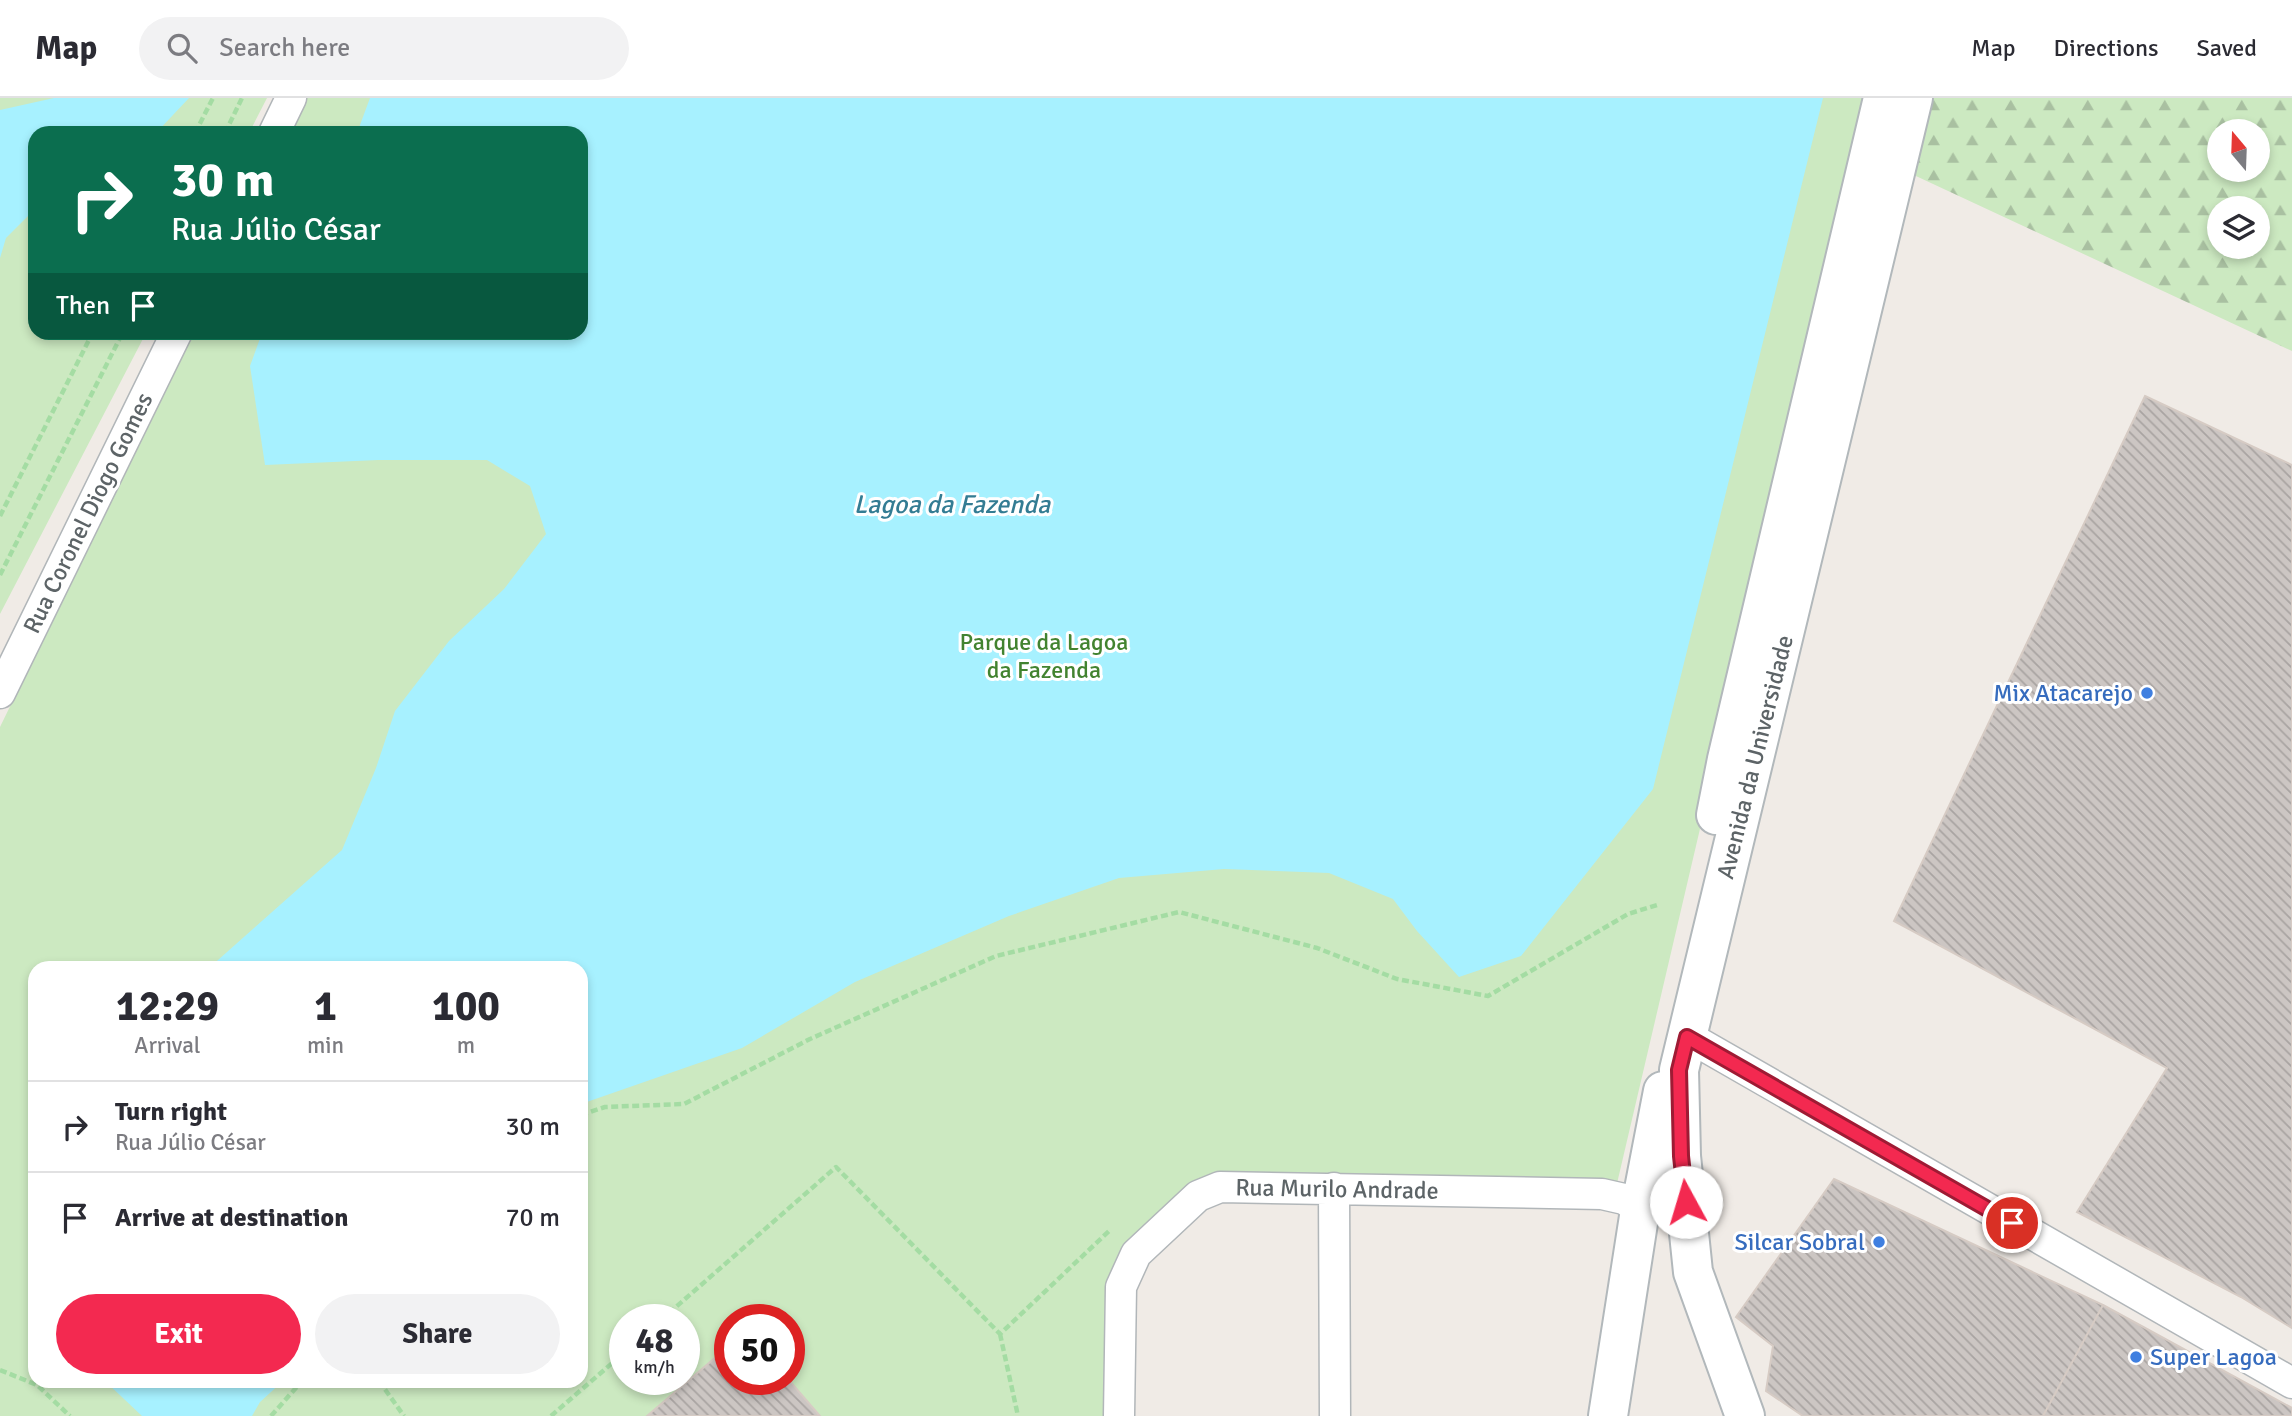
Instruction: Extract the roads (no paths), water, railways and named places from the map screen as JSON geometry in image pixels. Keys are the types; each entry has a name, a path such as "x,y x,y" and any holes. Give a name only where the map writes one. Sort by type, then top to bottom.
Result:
{"main road":[{"name":"Avenida da Universidade","path":"1608,1416 1640,1210 1727,760 1883,98"},
{"name":"Avenida da Universidade","path":"1745,1416 1693,1272 1681,1156 1679,1070 1913,98"},
{"path":"1640,1210 1668,1238 1693,1272"}],"street":[{"path":"277,126 291,98"},
{"name":"Rua Coronel Diogo Gomes","path":"0,693 173,340"},
{"path":"1687,1037 2292,1382"},
{"name":"Rua Murilo Andrade","path":"1119,1416 1121,1287 1136,1254 1198,1196 1220,1187 1602,1194 1623,1199 1640,1210"},
{"path":"1334,1188 1335,1416"}],"water":[{"path":"54,98 189,98 163,126 28,126 28,216 6,238 0,258 0,110"},
{"name":"Lagoa da Fazenda","path":"370,98 1823,98 1653,789 1521,956 1459,977 1417,931 1393,899 1329,873 1224,869 1119,878 1009,916 855,982 742,1048 588,1102 588,961 217,961 342,850 376,768 395,711 449,641 504,589 546,534 530,486 487,460 378,460 265,465 250,366 259,340 588,340 588,126 360,126"},
{"path":"112,1388 275,1388 260,1402 252,1416 142,1416"}],"place":[{"name":"Mix Atacarejo","path":"2147,693"},
{"name":"Silcar Sobral","path":"1879,1242"},
{"name":"Super Lagoa","path":"2136,1357"}],"park label":[{"name":"Parque da Lagoa da Fazenda","path":"1044,656"}]}
